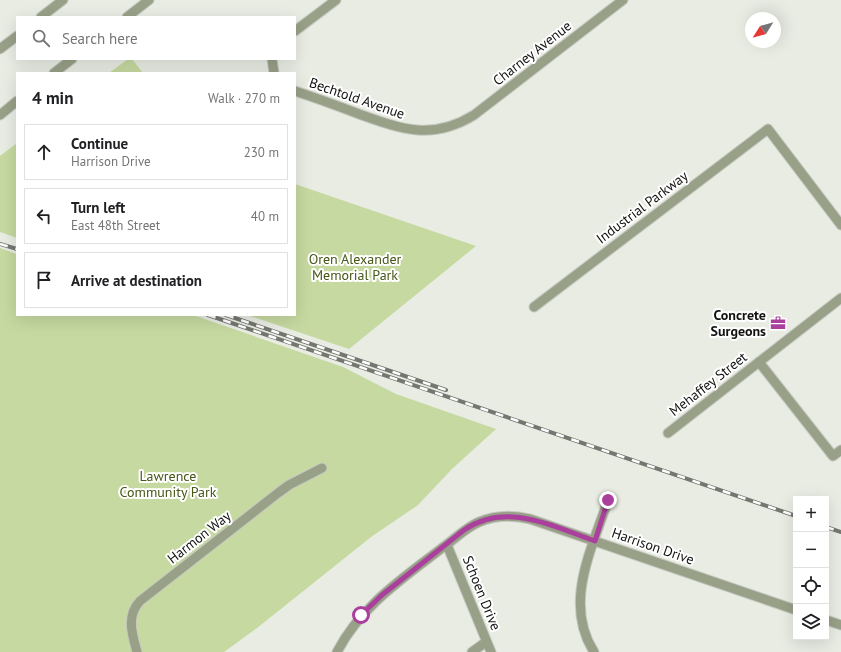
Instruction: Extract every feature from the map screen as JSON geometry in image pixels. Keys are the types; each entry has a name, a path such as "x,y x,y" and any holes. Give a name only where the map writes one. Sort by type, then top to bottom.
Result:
{"street":[{"path":"42,16 63,0"},
{"path":"128,16 149,0"},
{"path":"296,31 336,0"},
{"name":"Charney Avenue","path":"456,124 474,115 622,0"},
{"path":"0,49 16,37"},
{"path":"55,72 71,60"},
{"name":"Bechtold Avenue","path":"296,90 404,130 434,131 456,124"},
{"path":"0,114 16,103"},
{"name":"Industrial Parkway","path":"534,307 768,128 841,225"},
{"name":"Mehaffey Street","path":"668,433 841,298"},
{"path":"759,362 833,456 841,450"},
{"name":"Harmon Way","path":"137,652 131,623 134,609 140,601 284,489 322,468"},
{"path":"594,652 583,626 580,595 584,573 608,500"},
{"name":"Harrison Drive","path":"338,652 352,626 368,607 464,530 477,523 502,516 530,519 793,609"},
{"name":"Schoen Drive","path":"447,545 491,652"},
{"path":"829,621 841,625"},
{"path":"472,652 486,642"}],"green space":[{"path":"127,60 133,60 142,72 110,72"},
{"path":"16,144 16,238 0,232 0,156"},
{"name":"Oren Alexander Memorial Park","path":"296,184 476,246 349,349 250,316 296,316"},
{"name":"Lawrence Community Park","path":"0,248 16,254 16,316 196,316 343,367 396,394 496,429 452,469 418,505 371,537 257,628 224,652 0,652"}],"railway":[{"path":"0,244 16,249"},
{"path":"211,316 793,515"},
{"path":"229,316 446,390"},
{"path":"829,528 841,532"}],"place":[{"name":"Concrete Surgeons","path":"778,323"}],"route":[{"path":"361,615 382,595 450,543 455,537 477,523 502,516 522,517 595,541 608,500"}]}
